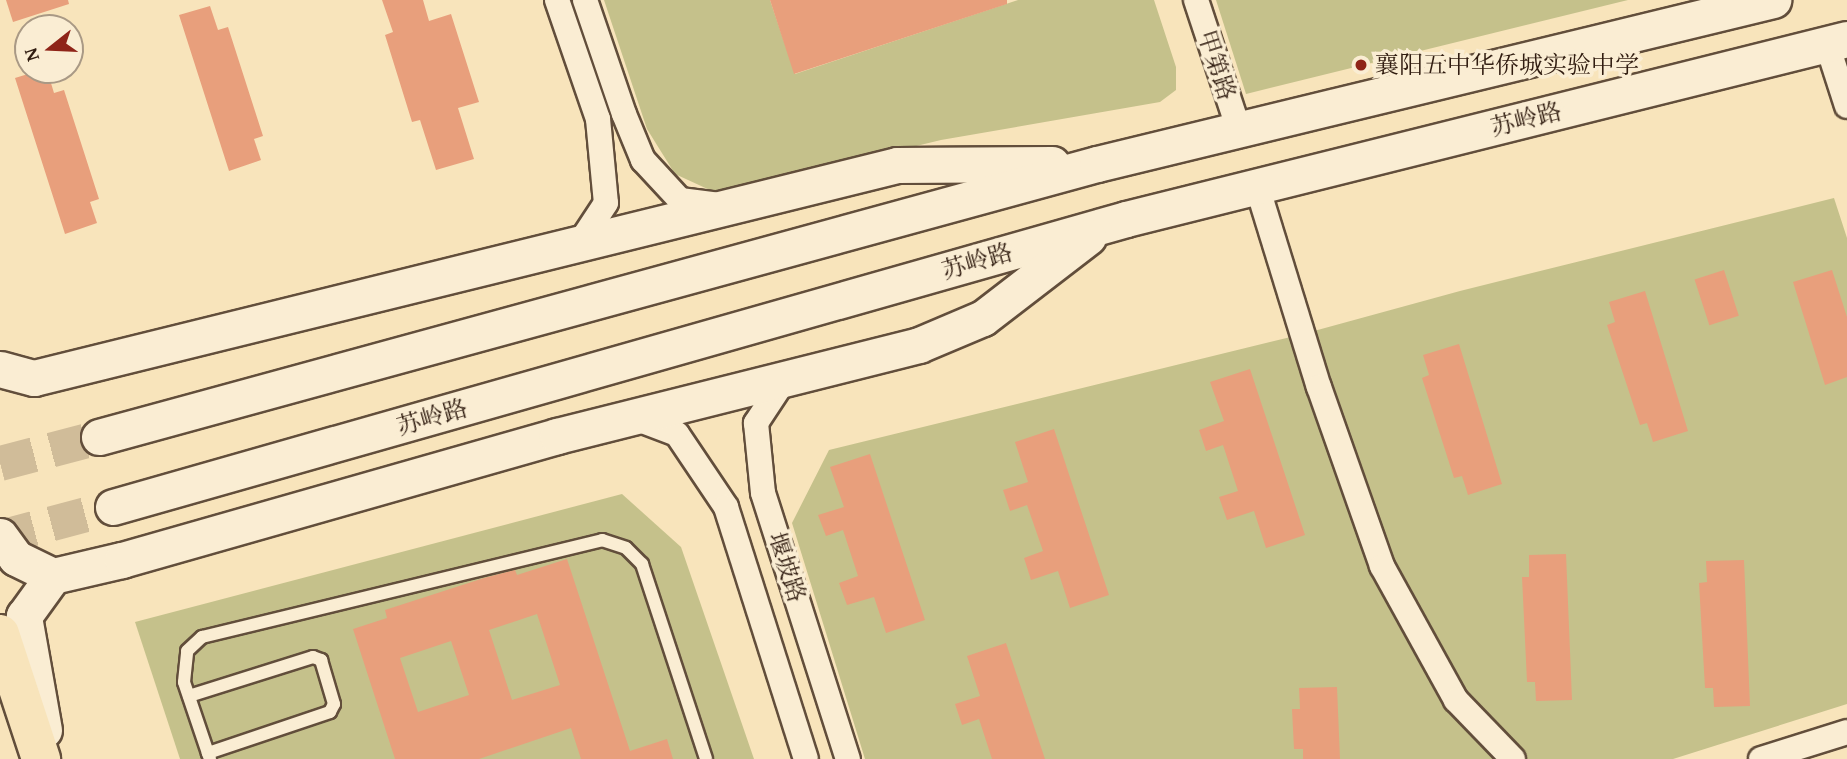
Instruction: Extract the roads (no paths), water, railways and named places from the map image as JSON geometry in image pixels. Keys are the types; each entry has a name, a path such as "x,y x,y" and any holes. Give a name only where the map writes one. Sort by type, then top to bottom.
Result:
{"main road":[{"path":"99,437 1097,164 1773,0"},
{"name":"苏岭路","path":"114,507 1126,219 1837,42"},
{"path":"0,395 34,378 897,164 1097,164"},
{"path":"0,536 16,558 53,576 122,561 632,417 919,345 983,318 1094,232 1126,219"},
{"path":"0,369 34,378"},
{"path":"50,759 24,616 53,576"},
{"path":"0,634 41,759"}],"street":[{"path":"557,0 598,119 606,203 581,241"},
{"name":"甲第路","path":"1196,0 1239,130"},
{"path":"590,2 624,114 643,160 680,200 729,206"},
{"path":"1837,42 1847,106"},
{"path":"1257,186 1319,387 1382,566 1456,700 1513,759"},
{"name":"堰坡路","path":"785,379 756,423 763,493 848,759"},
{"name":"堰坡路","path":"632,417 677,434 726,507 806,759"},
{"path":"1761,759 1847,732"}],"lane":[{"path":"188,696 313,657 321,660 334,704 330,712 209,756 188,696 184,682 187,652 202,637 602,540 626,548 642,565 706,759"}],"tunnel":[{"path":"0,463 99,437"},
{"path":"0,537 113,507"}],"place":[{"name":"襄阳五中华侨城实验中学","path":"1361,65"}]}
